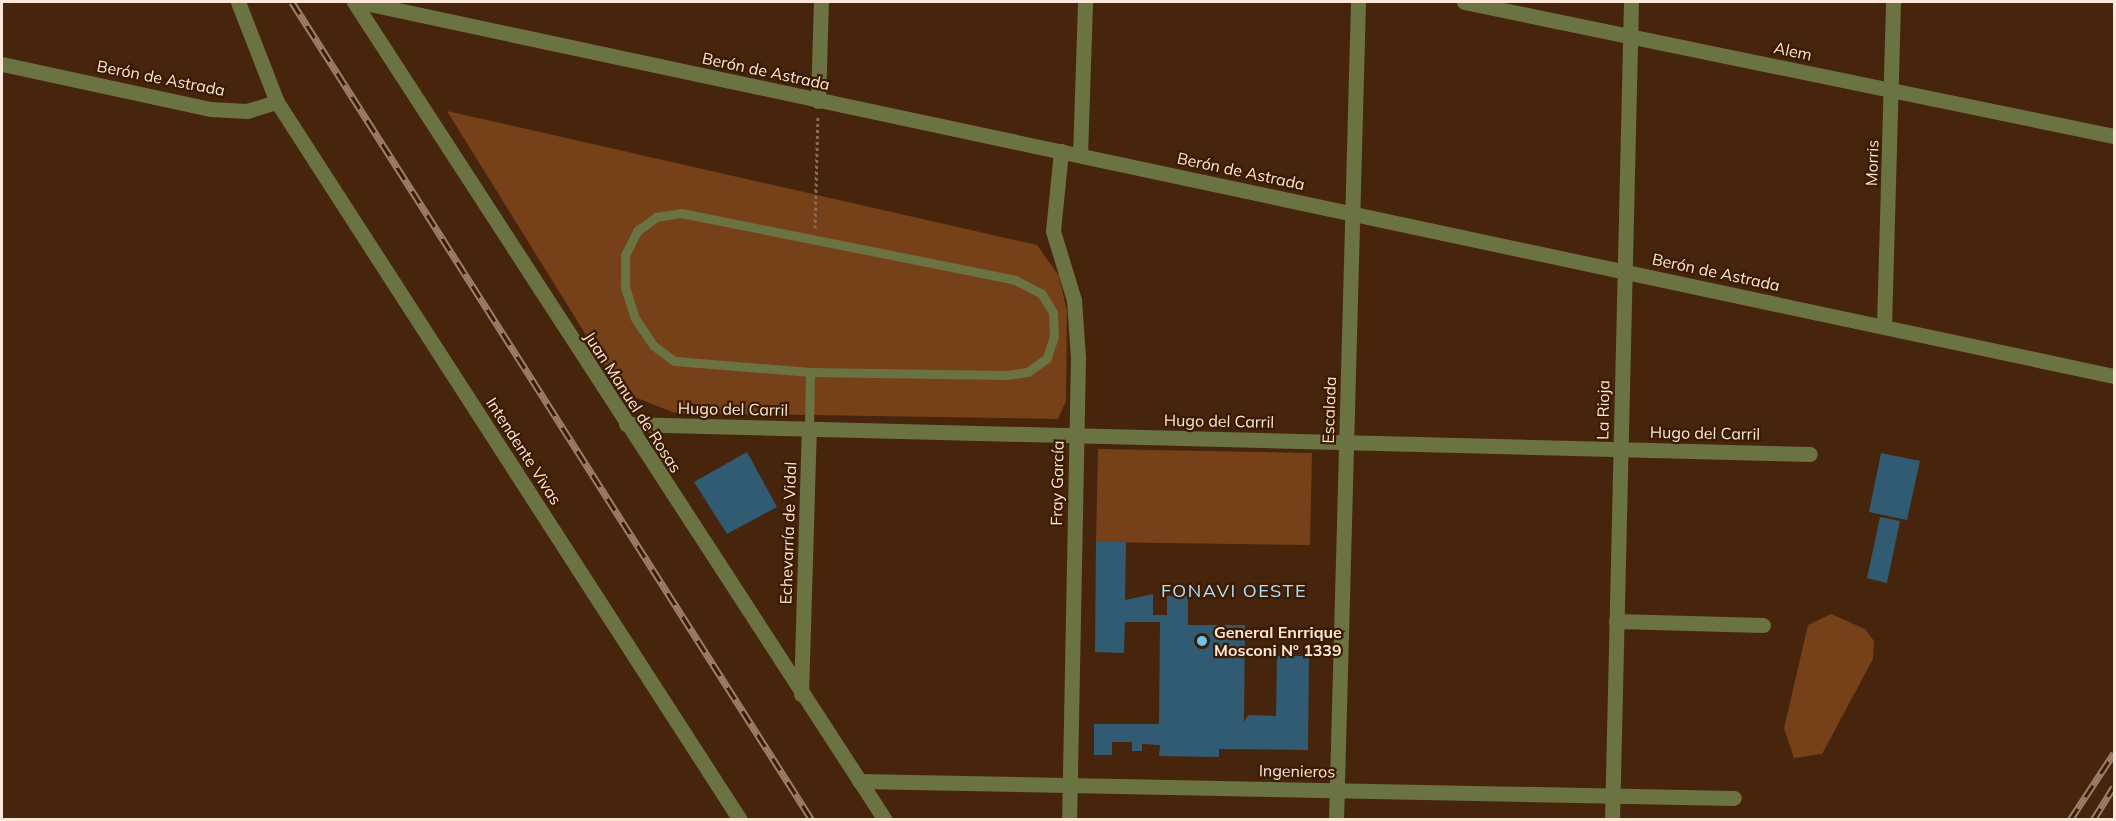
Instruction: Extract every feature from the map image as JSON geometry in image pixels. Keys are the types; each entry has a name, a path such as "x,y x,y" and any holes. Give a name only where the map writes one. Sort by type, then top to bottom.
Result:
{"street":[{"path":"238,2 277,102"},
{"name":"Juan Manuel de Rosas","path":"354,2 801,694 885,819"},
{"name":"Berón de Astrada","path":"360,2 2115,376"},
{"path":"819,100 821,2"},
{"path":"1080,155 1085,2"},
{"name":"Escalada","path":"1336,819 1358,2"},
{"name":"Alem","path":"1464,2 2115,136"},
{"name":"La Rioja","path":"1612,819 1631,2"},
{"name":"Morris","path":"1884,326 1893,90 1893,2"},
{"name":"Berón de Astrada","path":"2,64 210,109 247,111 277,102"},
{"name":"Intendente Vivas","path":"277,102 740,819"},
{"name":"Fray García","path":"1061,151 1053,231 1074,300 1076,436 1069,819"},
{"name":"Hugo del Carril","path":"626,424 1810,454"},
{"name":"Echevarría de Vidal","path":"801,694 809,429"},
{"path":"1616,621 1763,625"},
{"name":"Ingenieros","path":"859,781 1734,798"}],"lane":[{"path":"681,213 814,240 1015,280 1041,294 1053,312 1054,336 1047,358 1028,372 1006,375 810,372 674,361 653,345 635,318 625,287 625,255 637,231 656,217 681,213"},
{"name":"Echevarría de Vidal","path":"809,429 810,372"}],"path":[{"path":"814,240 819,100"}],"shaded area":[{"path":"447,111 1037,245 1059,276 1067,311 1066,401 1058,419 675,413 637,398 617,385"},
{"path":"1098,449 1312,453 1310,545 1096,542"},
{"path":"1831,614 1865,629 1874,641 1873,659 1822,754 1794,758 1784,728 1808,625"}],"building":[{"path":"747,452 777,507 727,534 694,482"},
{"path":"1881,453 1920,461 1907,520 1869,512"},
{"path":"1880,517 1900,521 1887,583 1867,578"},
{"path":"1096,542 1126,542 1125,600 1153,594 1153,615 1167,615 1167,596 1188,596 1188,625 1245,625 1244,722 1248,715 1276,716 1277,656 1309,656 1308,750 1219,749 1219,757 1159,756 1160,745 1142,744 1142,751 1132,751 1132,742 1112,742 1112,755 1094,755 1094,724 1159,724 1160,622 1125,622 1124,653 1095,652"}],"railway":[{"path":"292,2 812,820"},
{"path":"2070,820 2114,753"},
{"path":"2093,820 2114,787"}],"place":[{"name":"General Enrrique Mosconi Nº 1339","path":"1202,641"}],"district":[{"name":"FONAVI OESTE","path":"1234,591"}]}
